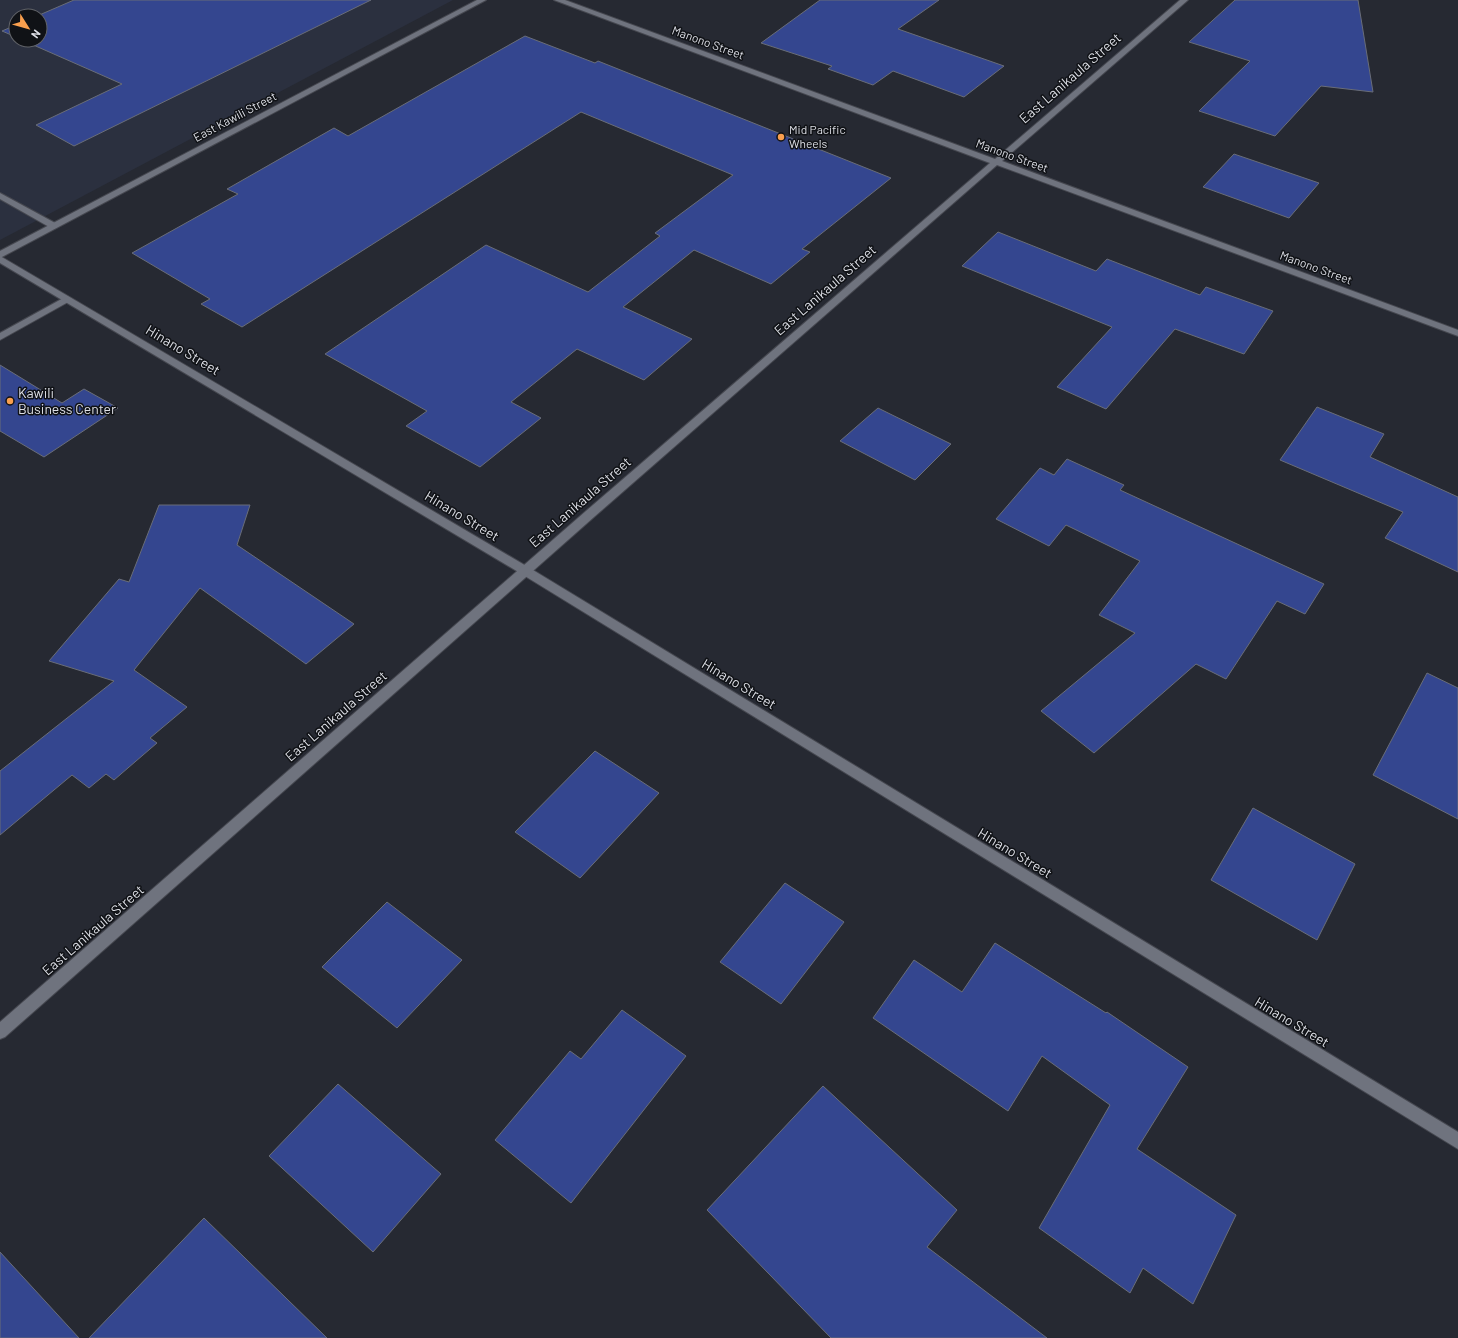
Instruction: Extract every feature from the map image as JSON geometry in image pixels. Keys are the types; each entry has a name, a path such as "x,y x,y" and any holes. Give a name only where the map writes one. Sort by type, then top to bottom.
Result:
{"street":[{"name":"East Kawili Street","path":"0,255 482,0"},
{"name":"Manono Street","path":"558,0 1458,333"},
{"name":"East Lanikaula Street","path":"0,1032 524,570 994,162 1184,0"},
{"path":"0,196 54,226"},
{"name":"Hinano Street","path":"0,259 524,570 1458,1141"},
{"path":"0,337 68,299"}],"shaded area":[{"path":"0,0 453,0 0,240"}],"building":[{"path":"74,0 371,0 74,146 36,125 122,84 40,48 48,48 48,11"},
{"path":"820,0 939,0 898,29 1004,66 964,97 893,71 873,85 828,69 832,66 761,43"},
{"path":"1235,0 1358,0 1373,92 1321,86 1275,136 1199,111 1250,61 1189,42"},
{"path":"8,28 8,34 2,31"},
{"path":"525,36 595,63 598,61 891,178 802,249 810,252 771,284 694,250 623,307 692,339 644,380 577,349 511,402 541,418 480,467 406,426 427,411 325,354 486,245 588,292 660,236 655,233 733,175 581,112 242,327 201,304 210,299 132,253 238,194 227,189 334,128 348,136"},
{"path":"1234,154 1319,183 1289,218 1203,187"},
{"path":"998,232 1096,271 1107,259 1200,295 1206,287 1273,311 1244,354 1175,329 1106,409 1057,387 1112,327 962,266"},
{"path":"0,365 62,403 84,389 118,408 44,457 0,431"},
{"path":"1317,407 1384,434 1370,457 1458,497 1458,572 1385,538 1403,512 1280,460"},
{"path":"878,408 951,444 915,480 840,441"},
{"path":"1067,459 1124,485 1120,490 1324,584 1305,614 1277,601 1226,679 1196,664 1094,753 1041,711 1135,633 1099,615 1140,561 1066,525 1049,546 996,519 1040,468 1054,475"},
{"path":"159,505 250,505 237,545 354,624 306,664 200,588 134,670 187,707 150,738 157,743 114,780 106,774 89,788 72,775 0,835 0,771 114,681 49,661 119,579 129,582"},
{"path":"1427,673 1458,688 1458,819 1373,775"},
{"path":"595,751 659,793 580,878 515,832"},
{"path":"1253,808 1355,864 1317,940 1211,880"},
{"path":"785,883 844,922 781,1004 720,962"},
{"path":"387,902 462,960 397,1028 322,967"},
{"path":"995,943 1106,1013 1107,1012 1188,1067 1137,1149 1236,1215 1193,1304 1143,1268 1130,1293 1039,1228 1110,1105 1042,1056 1008,1111 873,1018 914,960 962,992"},
{"path":"622,1010 686,1056 571,1203 495,1140 570,1051 581,1059"},
{"path":"338,1084 441,1174 373,1252 269,1156"},
{"path":"823,1086 957,1210 927,1247 1047,1338 831,1338 707,1210"},
{"path":"204,1218 327,1338 89,1338"},
{"path":"0,1252 79,1338 0,1338"}],"place":[{"name":"Mid Pacific Wheels","path":"781,137"},
{"name":"Kawili Business Center","path":"10,401"}]}
